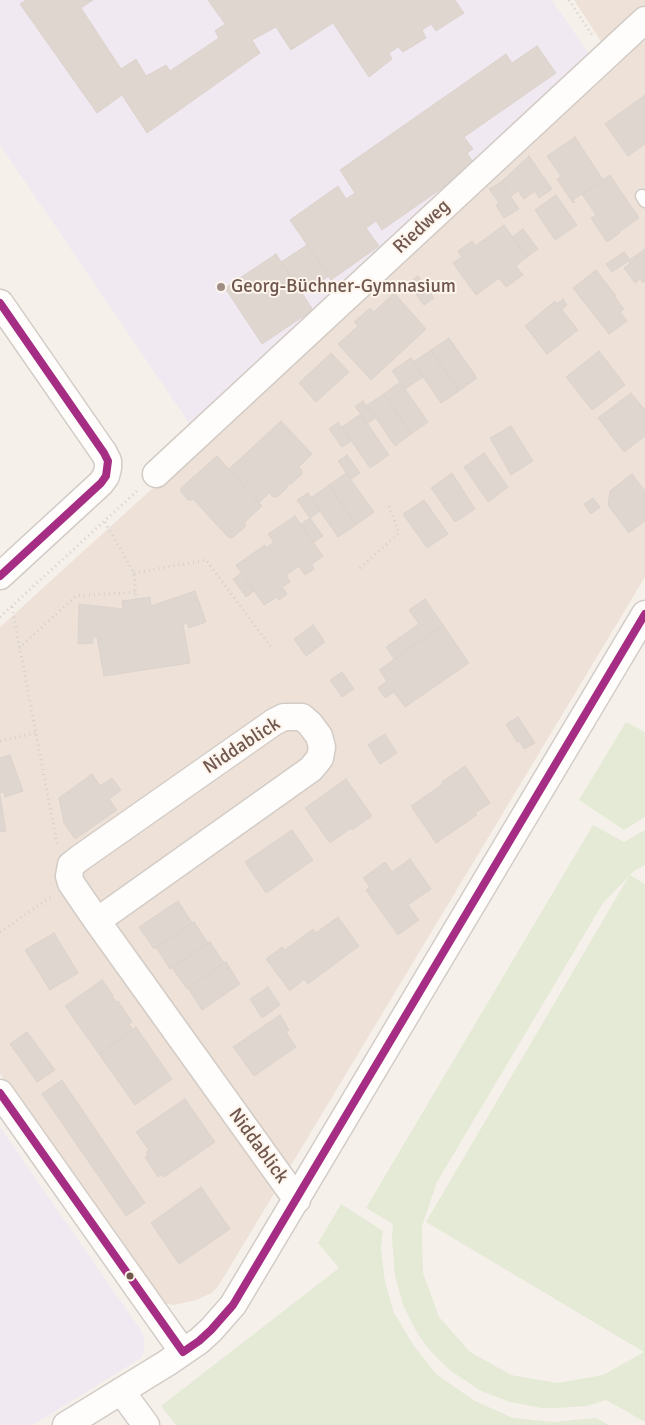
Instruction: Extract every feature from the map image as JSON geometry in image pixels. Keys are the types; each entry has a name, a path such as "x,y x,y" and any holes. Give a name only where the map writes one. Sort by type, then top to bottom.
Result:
{"street":[{"name":"Riedweg","path":"156,474 645,20"},
{"path":"0,303 104,453 108,461 108,468 106,476 101,483 0,576"},
{"path":"66,1425 183,1352 211,1330 233,1305 645,614"},
{"name":"Niddablick","path":"97,921 311,769 320,758 322,747 319,736 310,724 302,717 284,717 274,722 71,874 97,921 297,1200"},
{"path":"0,1093 183,1352"},
{"path":"120,1391 146,1425"}],"path":[{"path":"569,0 607,56"},
{"path":"0,617 156,474"},
{"path":"360,568 399,533 388,504"},
{"path":"105,522 134,573 136,599"},
{"path":"134,573 206,560 271,647"},
{"path":"19,648 76,596 136,592"},
{"path":"0,932 71,874 56,843 12,607"},
{"path":"0,741 36,733"}],"shaded area":[{"name":"Georg-Büchner-Gymnasium","path":"0,0 552,0 591,57 193,429 0,145"},
{"path":"574,0 645,0 645,577 219,1285 212,1293 196,1300 174,1305 158,1302 0,1074 0,627 617,66"},
{"path":"0,1127 142,1332 144,1339 144,1351 141,1358 33,1425 0,1425"}],"green space":[{"path":"626,722 645,732 645,817 624,830 579,800"},
{"path":"593,825 624,842 645,830 645,865 630,875 645,884 645,1422 606,1400 587,1406 555,1408 541,1408 510,1402 481,1391 451,1371 427,1347 416,1331 403,1305 395,1276 392,1238 393,1224 366,1208","holes":["629,876 426,1222 644,1352 603,1375 557,1383 511,1375 470,1352 439,1317 423,1273 422,1226 437,1182 603,903"]},
{"path":"341,1204 383,1231 381,1248 385,1282 394,1313 414,1346 436,1374 475,1401 513,1418 553,1422 596,1418 609,1425 176,1425 161,1406 339,1268 318,1243"}],"building":[{"path":"26,0 93,0 81,8 121,69 136,59 146,76 166,65 170,71 219,38 215,31 225,24 208,0 455,0 464,13 436,31 431,24 422,30 426,38 403,52 398,47 389,53 392,59 369,77 333,23 291,50 276,27 252,40 260,53 147,133 122,95 97,113 20,4"},
{"path":"537,46 556,73 464,137 473,149 467,153 475,165 382,230 376,221 366,228 379,246 331,280 290,220 338,186 346,199 355,193 340,170 506,54 512,63"},
{"path":"645,95 645,144 628,156 605,124"},
{"path":"575,137 603,180 573,200 575,202 573,203 557,179 561,176 547,156"},
{"path":"529,156 552,189 539,198 535,191 524,199 518,191 511,196 501,182"},
{"path":"610,175 639,218 607,242 591,218 596,215 582,194"},
{"path":"501,182 519,209 504,218 496,205 499,203 489,189"},
{"path":"556,195 577,225 555,240 535,210"},
{"path":"504,225 527,257 516,266 523,275 506,287 499,278 476,295 453,263 462,257 458,251 472,241 475,246"},
{"path":"523,229 538,249 527,257 512,237"},
{"path":"307,245 329,276 302,294 281,262"},
{"path":"645,249 645,281 643,283 640,279 635,283 624,268 630,264 628,261"},
{"path":"624,252 630,260 612,272 606,264"},
{"path":"276,254 313,310 262,344 225,288"},
{"path":"596,270 624,309 620,312 627,321 609,334 573,288"},
{"path":"418,276 434,298 424,305 408,283"},
{"path":"394,293 426,329 371,380 338,344 358,326 354,322 370,308 374,312"},
{"path":"563,299 567,305 562,310 578,330 547,354 525,326 555,301 557,304"},
{"path":"449,338 477,378 459,391 431,350"},
{"path":"431,350 459,391 441,403 413,362"},
{"path":"599,351 625,385 592,410 566,377"},
{"path":"331,353 349,372 316,402 299,383"},
{"path":"411,358 423,377 405,389 392,371"},
{"path":"400,382 428,422 411,434 384,394"},
{"path":"631,393 645,410 645,436 624,452 598,418"},
{"path":"384,394 411,434 395,446 367,405"},
{"path":"363,401 375,418 367,424 355,406"},
{"path":"361,414 389,455 370,468 342,427"},
{"path":"281,421 312,454 299,467 302,470 302,474 291,484 288,484 288,487 277,497 273,497 269,493 259,503 229,469"},
{"path":"338,422 351,441 342,447 329,429"},
{"path":"511,426 533,461 511,475 490,438"},
{"path":"484,453 508,487 488,502 464,467"},
{"path":"347,455 360,473 351,479 338,461"},
{"path":"217,456 262,506 245,522 245,527 232,538 228,537 193,499 188,500 181,492 181,488"},
{"path":"346,473 374,512 356,525 329,485"},
{"path":"452,473 475,509 455,522 431,488"},
{"path":"632,474 645,491 645,521 629,533 608,505 610,491"},
{"path":"329,485 356,525 338,537 311,498"},
{"path":"308,493 320,511 310,518 297,500"},
{"path":"593,498 600,507 591,514 584,504"},
{"path":"424,500 448,534 427,548 403,514"},
{"path":"295,516 323,556 312,564 314,569 305,575 299,566 286,575 290,582 282,587 287,594 279,600 277,597 264,605 236,565 265,545 266,548 274,542 268,534"},
{"path":"310,518 323,536 314,542 301,524"},
{"path":"242,573 254,591 246,597 233,579"},
{"path":"195,591 206,622 189,628 187,623 183,625 190,663 104,676 97,637 93,637 93,643 78,644 79,604 123,609 122,601 150,597 151,606"},
{"path":"425,599 443,625 394,659 386,647 419,624 409,610"},
{"path":"313,625 325,642 306,656 294,639"},
{"path":"443,625 469,663 405,707 394,692 385,698 378,688 387,681 379,670"},
{"path":"342,672 354,689 342,697 330,680"},
{"path":"518,717 535,743 524,749 519,741 517,742 506,724"},
{"path":"385,734 397,753 380,764 368,745"},
{"path":"10,755 23,791 5,797 4,792 0,793 0,758"},
{"path":"465,766 490,803 475,813 477,815 436,843 411,806"},
{"path":"92,774 100,786 112,778 121,790 109,799 117,810 75,839 64,823 59,798"},
{"path":"346,779 372,816 330,843 305,808"},
{"path":"0,795 6,831 0,832"},
{"path":"292,830 313,860 266,893 245,862"},
{"path":"410,859 431,889 408,905 419,920 398,935 366,890 370,887 363,878 385,862 392,872"},
{"path":"178,901 192,923 154,949 139,927"},
{"path":"338,917 359,946 308,984 304,979 290,991 266,959 282,947 285,950 313,929 316,933"},
{"path":"194,922 208,943 170,969 156,947"},
{"path":"54,933 78,973 50,990 25,950"},
{"path":"210,942 224,963 187,989 172,968"},
{"path":"226,962 240,984 202,1010 188,988"},
{"path":"102,980 132,1022 129,1024 133,1030 99,1054 65,1006"},
{"path":"268,987 280,1005 262,1018 250,999"},
{"path":"280,1015 289,1030 286,1032 296,1047 254,1076 233,1047"},
{"path":"136,1027 172,1079 135,1105 99,1054"},
{"path":"27,1032 55,1070 37,1082 10,1044"},
{"path":"62,1080 145,1203 126,1216 42,1094"},
{"path":"185,1099 215,1142 164,1177 162,1174 158,1177 145,1157 148,1155 146,1152 149,1150 136,1132"},
{"path":"201,1187 230,1229 179,1264 151,1223"}],"transit line":[{"path":"0,303 108,461 106,476 101,483 0,576"},
{"path":"0,1093 183,1352 199,1341 233,1305 645,614"}],"place":[{"name":"Georg-Büchner-Gymnasium","path":"221,287"}]}
